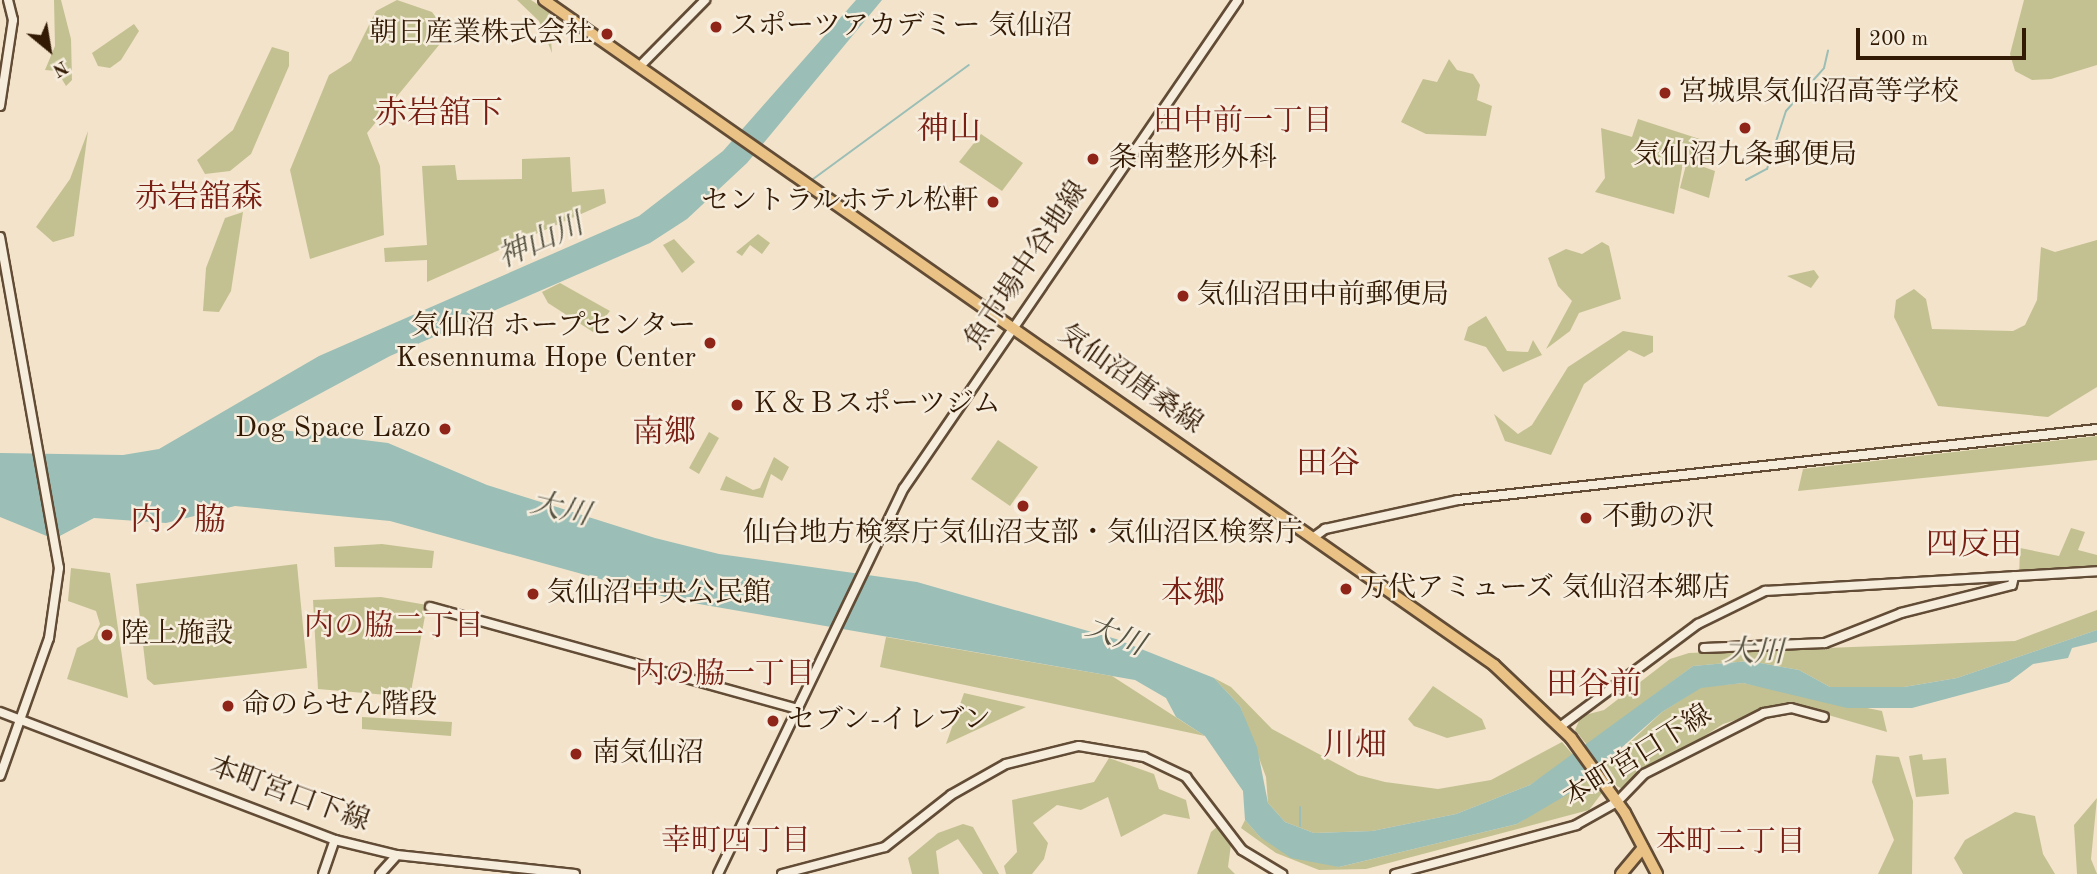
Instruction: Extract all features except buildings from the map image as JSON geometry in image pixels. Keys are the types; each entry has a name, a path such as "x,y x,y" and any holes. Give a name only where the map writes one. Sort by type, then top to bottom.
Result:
{"main road":[{"name":"気仙沼唐桑線","path":"544,0 729,130 816,186 1494,665 1572,738 1617,802 1657,874"},
{"path":"1621,874 1643,848"}],"street":[{"path":"0,106 13,20 8,0"},
{"path":"640,66 705,0"},
{"name":"魚市場中谷地線","path":"795,708 908,481 1238,0"},
{"path":"0,237 58,550 49,638 0,776"},
{"path":"1314,537 1458,500 2097,429"},
{"path":"1561,726 1738,600 1765,591 2097,572"},
{"path":"1704,648 1825,643 1901,613 2012,584 2014,576"},
{"path":"430,607 795,708 718,874"},
{"name":"本町宮口下線","path":"1395,874 1560,831 1617,802 1644,774 1718,731 1776,709 1824,717"},
{"name":"本町宮口下線","path":"0,712 335,840 397,855 575,874"},
{"path":"782,874 885,847 951,796 1006,764 1079,746 1144,757 1186,777 1242,850 1282,874"},
{"path":"323,874 335,840"},
{"path":"380,874 397,855"}],"shaded area":[{"path":"54,0 61,0 71,39 72,80 66,86 57,71 45,70 55,46"},
{"path":"397,0 432,12 448,34 367,133 380,166 384,235 310,259 290,170 329,75 351,61 376,11"},
{"path":"517,0 531,0 549,12 552,53 539,21"},
{"path":"2024,0 2097,0 2097,65 2051,79 2032,80 2015,71 2010,54"},
{"path":"134,24 139,31 121,60 110,68 98,66 92,53"},
{"path":"272,47 289,52 289,66 251,154 230,171 205,174 197,160 233,130"},
{"path":"1449,59 1457,70 1473,74 1480,85 1477,100 1492,106 1486,136 1426,134 1401,122 1423,79 1437,82"},
{"path":"1638,119 1715,144 1709,164 1684,157 1674,214 1595,192 1605,178 1601,128 1632,137"},
{"path":"88,131 74,236 53,242 36,227 70,179"},
{"path":"981,134 1023,163 1002,191 959,162"},
{"path":"570,157 572,192 604,189 606,203 427,282 427,260 385,262 384,248 427,245 422,166 455,165 457,180 522,179 522,159"},
{"path":"1687,161 1715,171 1709,198 1680,188"},
{"path":"243,212 231,291 219,312 203,311 206,268 225,218"},
{"path":"758,234 770,243 762,254 750,245 742,256 736,252"},
{"path":"674,239 695,262 682,273 663,245"},
{"path":"2097,240 2097,387 2048,417 1938,406 1894,317 1896,300 1914,289 1926,299 1932,329 2013,331 2025,325 2037,300 2041,247 2055,252"},
{"path":"1602,242 1609,246 1621,299 1579,313 1570,331 1546,349 1572,301 1558,286 1548,258 1566,249 1582,254"},
{"path":"1814,270 1819,277 1811,288 1787,276"},
{"path":"560,283 610,311 593,332 548,303 542,292"},
{"path":"1486,316 1507,351 1528,352 1533,340 1542,355 1503,372 1486,347 1464,340 1468,327"},
{"path":"1623,331 1653,336 1653,352 1644,357 1629,350 1584,384 1551,455 1505,441 1494,414 1518,434 1532,425 1568,367"},
{"path":"709,432 719,438 699,474 689,468"},
{"path":"2097,436 2097,460 1798,491 1803,469"},
{"path":"998,440 1038,467 1010,506 971,479"},
{"path":"774,457 789,467 782,481 771,474 763,498 720,490 726,476 753,490 760,488"},
{"path":"2071,528 2085,532 2078,550 2097,555 2097,571 2019,578 2020,548 2059,556"},
{"path":"382,544 434,551 432,568 335,567 334,547"},
{"path":"297,564 307,668 154,685 147,679 136,584"},
{"name":"陸上施設","path":"71,568 110,573 128,698 67,679 77,648 93,639 100,624 96,611 68,601"},
{"path":"381,597 427,605 410,697 318,689 313,600"},
{"path":"2097,610 2097,630 1957,678 1904,687 1830,687 1799,670 1749,661 1693,666 1587,745 1575,730 1581,716 1604,710 1670,659 1689,653 2015,641"},
{"path":"886,637 1112,676 1205,736 880,667"},
{"path":"1214,678 1231,687 1272,729 1358,775 1385,782 1438,789 1491,780 1562,742 1574,756 1530,785 1456,814 1372,831 1314,833 1285,822 1268,803 1266,777 1240,706"},
{"path":"1743,683 1882,711 1887,732 1797,706 1773,708 1723,724 1622,789 1617,786 1605,766 1662,712 1701,687"},
{"path":"1433,686 1482,719 1486,729 1447,738 1414,726 1408,719"},
{"path":"964,693 1026,707 946,744"},
{"path":"362,717 452,722 451,736 362,729"},
{"path":"1922,754 1923,760 1946,758 1949,794 1916,797 1909,756"},
{"path":"1876,755 1899,757 1913,801 1912,874 1878,874 1894,840 1872,782"},
{"path":"1109,758 1154,774 1159,789 1186,800 1190,819 1164,814 1121,837 1108,797 1081,810 1057,805 1033,823 1048,843 1044,859 1032,874 1006,874 1004,866 1017,852 1012,800 1094,782"},
{"path":"1591,777 1602,793 1589,810 1366,869 1319,870 1276,853 1241,828 1245,820 1260,837 1339,867 1517,824"},
{"path":"2097,798 2091,859 2097,874 2077,874 2074,825"},
{"path":"2015,812 2035,816 2043,854 2055,874 1963,874 1954,858 1965,840"},
{"path":"1225,820 1232,837 1228,867 1235,874 1197,874 1211,832"},
{"path":"963,824 973,827 999,874 983,874 958,839 936,851 939,874 912,874 908,858 938,833"}],"water":[{"name":"大川","path":"856,0 882,0 747,163 687,219 650,243 390,356 258,427 388,443 487,485 655,538 719,554 917,582 1116,639 1214,678 1240,706 1257,747 1268,803 1285,822 1314,833 1372,831 1456,814 1530,785 1693,666 1749,661 1799,670 1830,687 1904,687 1957,678 2097,630 2097,642 2072,648 2068,658 2033,664 2009,682 1912,708 1847,708 1743,683 1701,688 1662,712 1570,793 1517,824 1339,867 1291,858 1260,837 1245,820 1243,791 1205,736 1176,717 1166,698 1135,680 676,600 390,521 235,506 166,523 94,518 54,539 0,517 0,453 123,455 159,449 319,356 639,216 723,151"}],"waterway":[{"path":"1746,180 1767,169 1786,111 1824,68 1828,50"},
{"path":"809,182 969,65"},
{"path":"795,191 801,187"},
{"path":"1300,807 1300,826"}],"place":[{"name":"スポーツアカデミー 気仙沼","path":"716,27"},
{"name":"朝日産業株式会社","path":"607,34"},
{"name":"宮城県気仙沼高等学校","path":"1665,93"},
{"name":"気仙沼九条郵便局","path":"1745,128"},
{"name":"条南整形外科","path":"1093,159"},
{"name":"セントラルホテル松軒","path":"993,202"},
{"name":"気仙沼田中前郵便局","path":"1183,296"},
{"name":"気仙沼 ホープセンター Kesennuma Hope Center","path":"710,343"},
{"name":"Ｋ＆Ｂスポーツジム","path":"737,405"},
{"name":"Dog Space Lazo","path":"445,429"},
{"name":"仙台地方検察庁気仙沼支部・気仙沼区検察庁","path":"1023,506"},
{"name":"不動の沢","path":"1586,518"},
{"name":"万代アミューズ 気仙沼本郷店","path":"1346,589"},
{"name":"気仙沼中央公民館","path":"533,594"},
{"name":"陸上施設","path":"107,635"},
{"name":"命のらせん階段","path":"228,706"},
{"name":"セブン-イレブン","path":"773,721"},
{"name":"南気仙沼","path":"576,754"}],"district":[{"name":"赤岩舘下","path":"439,115"},
{"name":"田中前一丁目","path":"1243,122"},
{"name":"神山","path":"949,131"},
{"name":"赤岩舘森","path":"199,199"},
{"name":"南郷","path":"664,434"},
{"name":"田谷","path":"1328,465"},
{"name":"内ノ脇","path":"178,522"},
{"name":"四反田","path":"1974,546"},
{"name":"本郷","path":"1193,595"},
{"name":"内の脇二丁目","path":"394,627"},
{"name":"内の脇一丁目","path":"725,675"},
{"name":"田谷前","path":"1594,686"},
{"name":"川畑","path":"1355,747"},
{"name":"幸町四丁目","path":"736,842"},
{"name":"本町二丁目","path":"1731,843"}],"water label":[{"name":"神山川","path":"541,242"}]}
